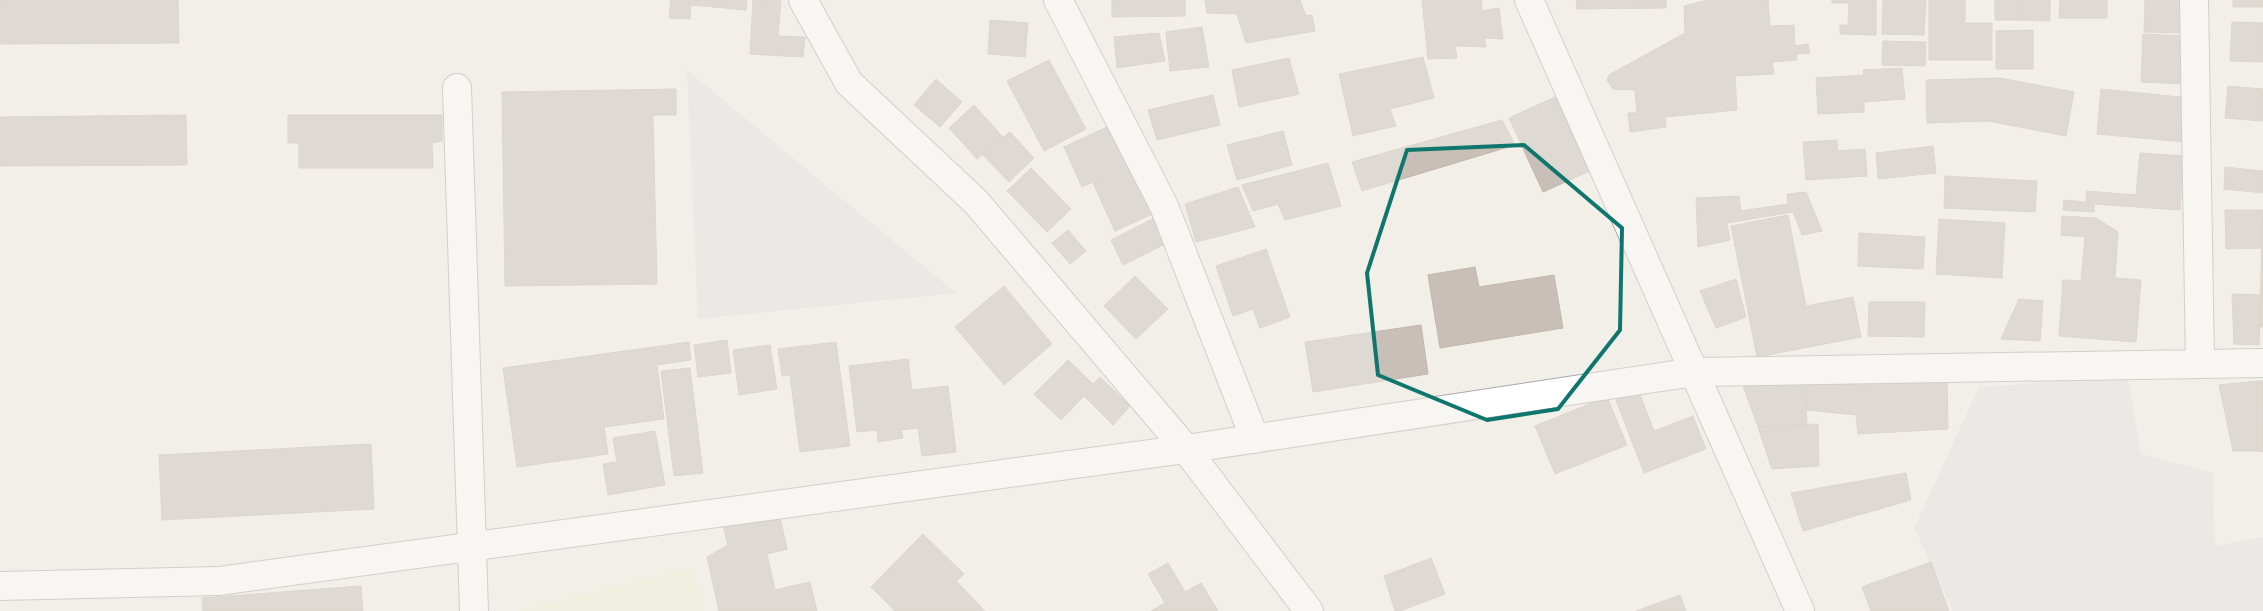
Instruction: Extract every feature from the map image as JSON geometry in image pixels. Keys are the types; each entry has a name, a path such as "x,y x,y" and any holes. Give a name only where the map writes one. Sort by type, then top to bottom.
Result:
{"street":[{"path":"803,0 848,83 976,202 1186,449 1309,611"},
{"path":"1058,0 1164,206 1255,439"},
{"path":"1529,0 1800,611"},
{"path":"2194,0 2200,364"},
{"path":"457,88 474,611"},
{"path":"0,586 219,582 1186,449 1694,372 2263,363"}],"highlighted area":[{"path":"1524,145 1622,228 1620,330 1558,409 1487,420 1378,375 1367,273 1407,150"}],"green space":[{"path":"692,567 705,611 517,611"}],"shaded area":[{"path":"687,70 956,293 698,319"},
{"path":"2128,377 2141,454 2213,473 2215,546 2263,537 2263,611 1953,611 1914,528 1979,387"}],"building":[{"path":"0,0 178,0 179,43 0,44"},
{"path":"671,0 747,0 746,10 691,5 690,19 669,18"},
{"path":"753,0 781,1 778,36 805,37 803,57 750,54"},
{"path":"1112,0 1185,0 1185,16 1112,17"},
{"path":"1205,0 1300,0 1306,16 1312,15 1315,31 1246,43 1237,14 1207,13"},
{"path":"1422,0 1481,0 1482,11 1499,8 1503,39 1484,38 1486,47 1455,46 1457,58 1428,59"},
{"path":"1576,0 1666,0 1666,8 1577,9"},
{"path":"1708,0 1768,0 1770,26 1794,25 1795,46 1808,44 1810,53 1796,54 1797,60 1772,62 1774,74 1735,76 1737,110 1665,117 1666,127 1630,132 1628,113 1637,113 1635,90 1613,89 1607,80 1609,75 1685,33 1684,6"},
{"path":"1832,0 1876,0 1876,35 1840,34 1840,25 1848,25 1849,3 1832,3"},
{"path":"1883,0 1926,0 1924,35 1882,34"},
{"path":"1929,0 1965,0 1965,23 1992,23 1992,60 1929,60"},
{"path":"1995,0 2022,0 2021,20 1995,20"},
{"path":"2022,0 2050,0 2050,21 2021,20"},
{"path":"2060,0 2107,0 2107,18 2059,18"},
{"path":"2145,0 2188,0 2187,33 2144,32"},
{"path":"2233,0 2263,0 2263,7 2233,7"},
{"path":"990,20 1028,23 1025,57 988,54"},
{"path":"2232,22 2263,23 2263,62 2230,61"},
{"path":"1202,27 1209,67 1170,71 1166,32"},
{"path":"2033,30 2033,69 1996,69 1996,31"},
{"path":"1159,33 1165,61 1117,68 1114,37"},
{"path":"2143,34 2187,36 2185,84 2141,82"},
{"path":"1883,41 1926,42 1925,66 1882,65"},
{"path":"1423,57 1434,98 1390,109 1396,126 1353,136 1339,74"},
{"path":"1289,58 1299,94 1239,107 1232,70"},
{"path":"1049,60 1086,129 1044,151 1007,81"},
{"path":"1902,68 1905,99 1864,102 1864,112 1818,114 1816,78 1864,75 1863,70"},
{"path":"2000,78 2074,92 2066,136 1988,121 1927,123 1926,80"},
{"path":"936,79 962,102 940,127 914,105"},
{"path":"2228,86 2263,89 2263,121 2225,118"},
{"path":"676,89 676,115 653,115 657,284 505,286 502,92"},
{"path":"2101,89 2190,98 2186,142 2097,134"},
{"path":"1213,95 1220,125 1157,140 1148,110"},
{"path":"1555,97 1590,171 1543,192 1509,118"},
{"path":"974,105 1003,137 977,159 949,128"},
{"path":"186,115 187,165 0,166 0,117"},
{"path":"288,115 442,115 442,141 432,143 433,168 299,168 299,143 288,143"},
{"path":"1502,120 1515,145 1362,191 1352,162"},
{"path":"1109,126 1128,166 1082,187 1064,147"},
{"path":"1283,131 1292,165 1237,180 1227,145"},
{"path":"1010,132 1034,158 1009,182 983,155"},
{"path":"1837,140 1838,151 1865,149 1867,176 1806,180 1803,142"},
{"path":"1933,146 1936,173 1878,179 1876,153"},
{"path":"2140,153 2184,156 2180,210 2094,204 2094,212 2063,210 2064,200 2086,202 2087,191 2136,195"},
{"path":"1328,163 1341,206 1285,220 1278,204 1253,211 1242,185"},
{"path":"1136,164 1157,212 1115,231 1093,183"},
{"path":"2225,167 2263,171 2263,193 2224,189"},
{"path":"1031,168 1071,209 1047,232 1007,191"},
{"path":"1945,176 2037,181 2035,212 1944,208"},
{"path":"1238,187 1255,227 1196,242 1185,204"},
{"path":"1806,192 1822,231 1802,235 1793,212 1727,223 1730,240 1698,247 1696,198 1739,196 1741,211 1788,204 1787,194"},
{"path":"2225,210 2263,210 2263,248 2226,249"},
{"path":"1788,215 1806,306 1853,297 1861,337 1757,357 1731,226"},
{"path":"1158,216 1171,241 1123,265 1111,240"},
{"path":"2062,216 2096,218 2118,232 2115,278 2141,280 2136,342 2059,336 2063,280 2081,281 2085,237 2061,235"},
{"path":"1939,219 2005,223 2002,278 1936,274"},
{"path":"2262,220 2263,327 2260,327"},
{"path":"1068,230 1086,251 1070,264 1052,243"},
{"path":"1859,233 1925,237 1923,269 1858,266"},
{"path":"1266,249 1290,317 1260,328 1253,309 1233,316 1216,266"},
{"path":"1475,267 1479,287 1554,275 1563,328 1440,348 1428,275"},
{"path":"1135,276 1168,309 1136,339 1104,306"},
{"path":"1736,279 1746,317 1716,328 1700,291"},
{"path":"1004,286 1052,344 1004,385 955,327"},
{"path":"2232,294 2261,295 2259,345 2234,344"},
{"path":"2019,299 2043,301 2040,341 2001,339"},
{"path":"1869,302 1925,302 1924,337 1868,336"},
{"path":"1421,325 1428,374 1313,392 1305,342"},
{"path":"727,340 731,373 698,377 694,345"},
{"path":"689,342 691,360 657,365 664,419 604,427 608,454 517,467 503,368"},
{"path":"836,342 850,446 800,452 790,375 782,376 778,349"},
{"path":"770,345 777,389 739,395 733,350"},
{"path":"908,359 912,390 948,386 956,452 922,456 918,428 901,430 903,438 878,442 877,430 857,432 849,366"},
{"path":"1068,360 1093,384 1100,377 1130,406 1113,425 1084,396 1061,420 1034,394"},
{"path":"690,368 703,473 674,476 661,371"},
{"path":"1947,374 1948,429 1858,434 1856,415 1807,410 1805,380"},
{"path":"1805,380 1807,425 1758,427 1742,383"},
{"path":"2258,381 2257,451 2233,451 2219,385"},
{"path":"2258,381 2263,381 2263,452 2257,451"},
{"path":"1639,392 1654,431 1693,416 1706,449 1644,473 1616,400"},
{"path":"1607,397 1627,445 1555,474 1535,426"},
{"path":"1818,424 1819,466 1772,469 1758,427"},
{"path":"655,431 665,485 608,495 603,464 617,462 613,438"},
{"path":"371,444 374,509 162,520 159,455"},
{"path":"1906,473 1911,500 1803,531 1791,493"},
{"path":"779,512 787,549 767,554 775,590 810,582 817,611 719,611 707,557 728,545 723,525"},
{"path":"923,534 964,574 956,581 985,611 895,611 871,587"},
{"path":"1431,558 1445,594 1400,611 1395,611 1384,576"},
{"path":"1931,562 1949,611 1871,611 1862,587"},
{"path":"1168,563 1185,592 1201,583 1218,611 1151,611 1165,603 1148,574"},
{"path":"361,586 363,611 203,611 202,598"},
{"path":"1680,595 1686,611 1636,611"}]}
